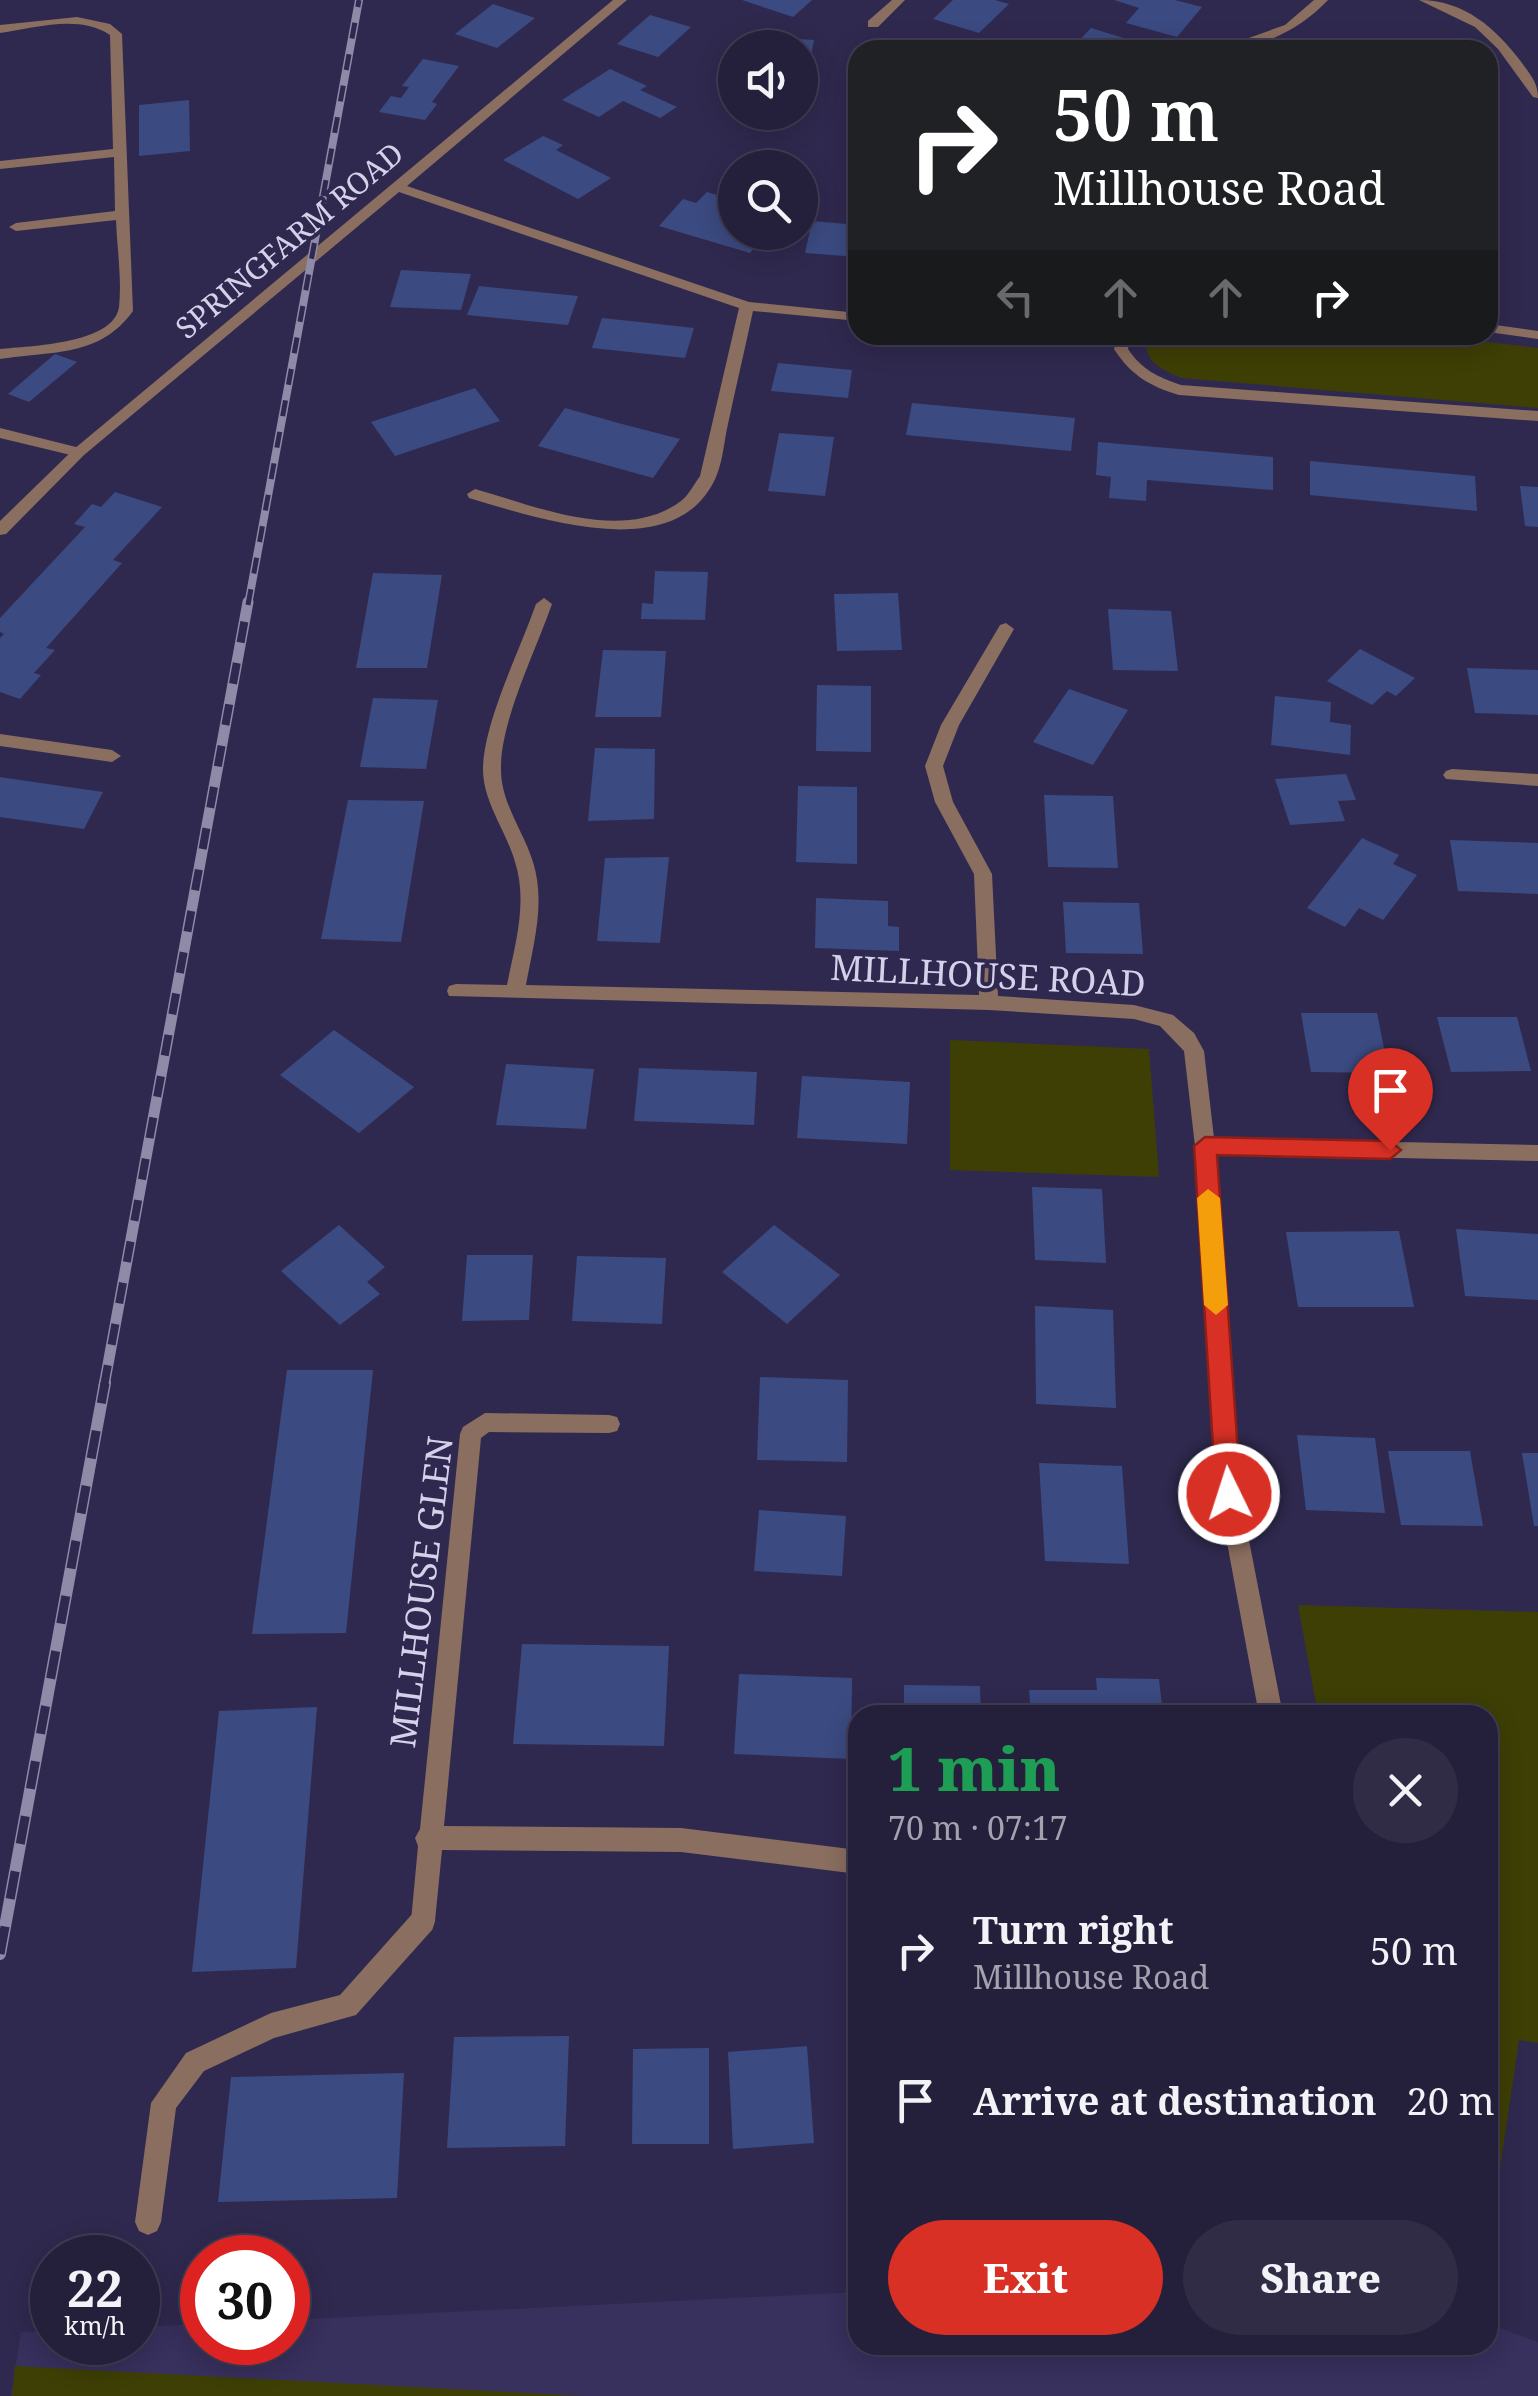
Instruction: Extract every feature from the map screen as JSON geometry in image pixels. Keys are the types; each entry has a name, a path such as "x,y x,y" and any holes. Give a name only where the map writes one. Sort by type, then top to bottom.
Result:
{"street":[{"name":"SPRINGFARM ROAD","path":"0,530 78,452 621,0"},
{"path":"873,24 899,0"},
{"path":"1253,40 1290,28 1322,0"},
{"path":"1424,0 1467,13 1486,26 1497,40"},
{"path":"0,29 86,22 113,30 117,38 117,153 127,305 117,324 81,344 0,354"},
{"path":"1498,42 1538,94"},
{"path":"0,165 117,153"},
{"path":"397,188 747,306 848,315"},
{"path":"16,227 121,215"},
{"path":"475,494 554,516 610,523 648,522 683,510 699,497 708,477 747,306"},
{"path":"1498,330 1538,336"},
{"path":"1123,345 1123,356 1132,366 1179,390 1538,416"},
{"path":"0,432 78,452"},
{"path":"515,992 529,887 525,864 498,803 492,769 544,604"},
{"path":"990,1003 983,874 944,802 934,766 950,726 1006,629"},
{"path":"0,740 112,756"},
{"path":"1452,776 1538,780"},
{"name":"MILLHOUSE ROAD","path":"456,990 990,1003 1134,1012 1166,1020 1187,1038 1194,1051 1205,1146"},
{"path":"1269,1705 1229,1494 1205,1146 1538,1154"},
{"name":"MILLHOUSE GLEN","path":"148,2222 164,2103 195,2062 272,2026 347,2006 422,1921 427,1838 473,1430 484,1422 608,1424"},
{"path":"427,1838 681,1840 848,1861"}],"shaded area":[{"path":"1498,343 1538,348 1538,408 1182,378 1160,367 1146,345"},
{"path":"950,1040 1149,1049 1159,1177 950,1170"},
{"path":"1298,1605 1538,1612 1538,2043 1519,2040 1498,2182 1498,1705 1316,1705"},
{"path":"848,2292 848,2355 1498,2355 1498,2328 1538,2342 1538,2396 11,2396 21,2332 30,2332 30,2365 160,2365 160,2326 180,2325 180,2365 310,2365 310,2319"},
{"path":"15,2366 585,2396 12,2396"}],"building":[{"path":"742,0 812,0 793,17"},
{"path":"953,0 1009,4 979,33 933,19"},
{"path":"1114,0 1175,0 1202,7 1177,37 1126,23 1139,8"},
{"path":"493,4 535,18 497,48 455,34"},
{"path":"650,15 691,27 658,57 617,44"},
{"path":"1091,28 1130,40 1080,40"},
{"path":"423,59 459,66 432,102 437,104 425,120 379,112 391,96 401,98 409,87 402,86"},
{"path":"610,69 647,86 640,90 677,107 660,118 623,101 599,117 562,100"},
{"path":"189,100 190,151 139,156 139,105"},
{"path":"543,136 563,145 556,150 611,178 578,199 503,160"},
{"path":"707,192 718,195 718,244 659,226 683,199 696,203"},
{"path":"818,222 848,224 848,256 805,253 818,250"},
{"path":"401,270 471,274 461,310 390,307"},
{"path":"479,286 578,296 568,325 467,315"},
{"path":"602,318 694,328 685,358 592,348"},
{"path":"55,354 77,362 29,402 8,394"},
{"path":"778,363 852,370 848,398 771,391"},
{"path":"475,388 500,421 395,456 371,422"},
{"path":"912,403 1075,418 1071,451 906,435"},
{"path":"565,408 680,439 653,478 538,446"},
{"path":"779,433 834,437 825,496 768,491"},
{"path":"1098,442 1273,457 1273,490 1147,480 1146,501 1109,498 1111,477 1096,475"},
{"path":"1310,461 1475,476 1477,511 1310,495"},
{"path":"1520,486 1538,487 1538,527 1525,526"},
{"path":"115,492 162,507 113,560 122,563 46,648 55,650 34,673 41,675 20,699 0,692 0,638 4,634 0,632 0,618 85,527 74,524 92,504 101,507"},
{"path":"655,571 708,572 705,620 641,619 642,603 653,604"},
{"path":"373,573 442,575 427,668 356,668"},
{"path":"898,593 902,650 837,651 834,594"},
{"path":"1108,609 1171,611 1178,671 1113,670"},
{"path":"1360,649 1415,678 1396,696 1387,691 1372,705 1327,681"},
{"path":"603,650 666,651 661,717 595,717"},
{"path":"1467,668 1538,670 1538,715 1475,713"},
{"path":"817,685 871,686 871,752 816,751"},
{"path":"1069,689 1128,710 1093,765 1033,742"},
{"path":"1275,696 1331,702 1330,722 1351,725 1350,755 1271,745"},
{"path":"373,698 438,700 426,769 360,767"},
{"path":"595,748 655,749 654,819 588,821"},
{"path":"1346,774 1356,800 1338,801 1345,821 1290,825 1275,779"},
{"path":"0,777 103,792 84,829 0,817"},
{"path":"798,786 857,787 857,864 796,862"},
{"path":"1044,795 1113,796 1118,868 1048,867"},
{"path":"348,800 424,801 401,942 321,939"},
{"path":"1362,838 1399,855 1393,864 1417,875 1383,920 1359,908 1345,927 1307,908"},
{"path":"1450,840 1538,843 1538,894 1458,891"},
{"path":"669,857 660,943 597,941 605,858"},
{"path":"816,898 888,901 888,926 899,927 899,951 815,948"},
{"path":"1063,902 1139,903 1143,954 1066,953"},
{"path":"1301,1013 1377,1013 1389,1073 1311,1072"},
{"path":"1437,1017 1517,1017 1531,1071 1451,1072"},
{"path":"334,1030 414,1087 359,1133 280,1075"},
{"path":"506,1064 594,1069 586,1129 496,1125"},
{"path":"639,1068 757,1072 754,1125 634,1121"},
{"path":"802,1076 910,1082 907,1144 797,1138"},
{"path":"1032,1187 1102,1189 1106,1263 1035,1260"},
{"path":"339,1225 385,1267 367,1282 380,1294 340,1325 281,1271"},
{"path":"774,1225 840,1275 787,1324 722,1272"},
{"path":"1456,1229 1538,1234 1538,1300 1465,1296"},
{"path":"1399,1231 1414,1307 1298,1307 1286,1232"},
{"path":"467,1255 533,1255 529,1320 462,1321"},
{"path":"577,1256 666,1258 662,1324 572,1321"},
{"path":"1035,1306 1113,1310 1116,1408 1036,1404"},
{"path":"287,1370 373,1370 346,1633 252,1634"},
{"path":"760,1377 848,1380 847,1462 757,1460"},
{"path":"1297,1435 1375,1438 1385,1513 1306,1510"},
{"path":"1388,1451 1470,1451 1483,1526 1401,1525"},
{"path":"1522,1453 1538,1453 1538,1526 1534,1526"},
{"path":"1039,1463 1122,1466 1129,1564 1045,1561"},
{"path":"759,1510 846,1516 842,1576 754,1571"},
{"path":"522,1644 669,1646 664,1746 513,1744"},
{"path":"739,1674 852,1678 848,1759 734,1754"},
{"path":"1096,1678 1159,1679 1162,1705 1030,1705 1029,1690 1097,1690"},
{"path":"904,1685 980,1686 981,1705 904,1705"},
{"path":"317,1707 296,1968 192,1972 219,1711"},
{"path":"569,2036 565,2146 447,2148 454,2037"},
{"path":"807,2046 814,2143 733,2149 728,2052"},
{"path":"709,2048 709,2144 632,2144 633,2049"},
{"path":"404,2073 397,2198 218,2202 231,2077"}],"railway":[{"path":"248,605 359,0"},
{"path":"104,1386 248,602"},
{"path":"0,1954 105,1383"}],"slow traffic":[{"path":"1208,1198 1216,1305"}],"route":[{"path":"1229,1494 1205,1146 1390,1150"}]}
